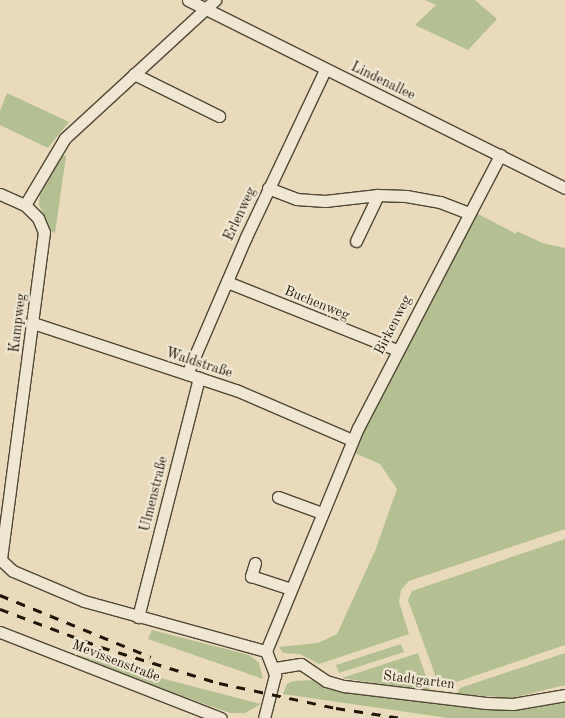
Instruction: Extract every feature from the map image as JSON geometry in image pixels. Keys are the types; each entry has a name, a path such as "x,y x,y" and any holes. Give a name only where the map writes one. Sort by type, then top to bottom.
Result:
{"street":[{"name":"Lindenallee","path":"188,0 325,70 565,188"},
{"path":"0,194 25,205 65,138 215,0"},
{"name":"Erlenweg","path":"187,374 268,188 325,70"},
{"path":"134,74 219,116"},
{"name":"Birkenweg","path":"266,651 352,440 468,213 500,155"},
{"path":"268,188 296,198 325,202 378,195 440,202 468,213"},
{"path":"356,241 378,195"},
{"name":"Kampweg","path":"25,205 38,218 44,232 34,323 1,560 13,570 84,601 138,618 266,651"},
{"name":"Buchenweg","path":"227,282 398,350"},
{"name":"Waldstraße","path":"34,323 199,378 310,420 352,440"},
{"name":"Ulmenstraße","path":"138,618 199,378"},
{"path":"278,497 322,513"},
{"path":"255,563 250,576 291,589"},
{"name":"Mevissenstraße","path":"0,632 221,718"},
{"path":"264,718 275,668 266,651"},
{"name":"Stadtgarten","path":"275,668 301,664 326,681 344,686 486,703 522,703 565,695"}],"green space":[{"path":"425,0 475,0 497,19 468,50 415,25 436,5"},
{"path":"7,93 69,122 48,148 0,125 0,111"},
{"path":"61,155 66,156 55,233 52,232 39,205 40,195"},
{"path":"476,213 516,234 517,231 542,243 565,248 565,529 409,581 401,590 399,602 409,634 319,664 300,654 283,653 279,647 318,643 337,634 375,551 397,489 380,464 352,452"},
{"path":"565,539 565,645 445,686 437,680 408,600 412,591"},
{"path":"152,630 249,655 259,663 263,679 148,639"},
{"path":"401,644 404,652 339,673 336,665"},
{"path":"63,651 261,704 245,713 230,713 113,672"},
{"path":"418,653 431,692 342,678"},
{"path":"565,653 565,685 512,698 457,694 460,688"},
{"path":"317,680 327,689 474,707 500,709 565,701 565,718 448,718 283,694 287,684 293,681"}],"railway":[{"path":"0,595 151,657"},
{"path":"0,609 101,647 219,683 336,708 401,718"}]}
